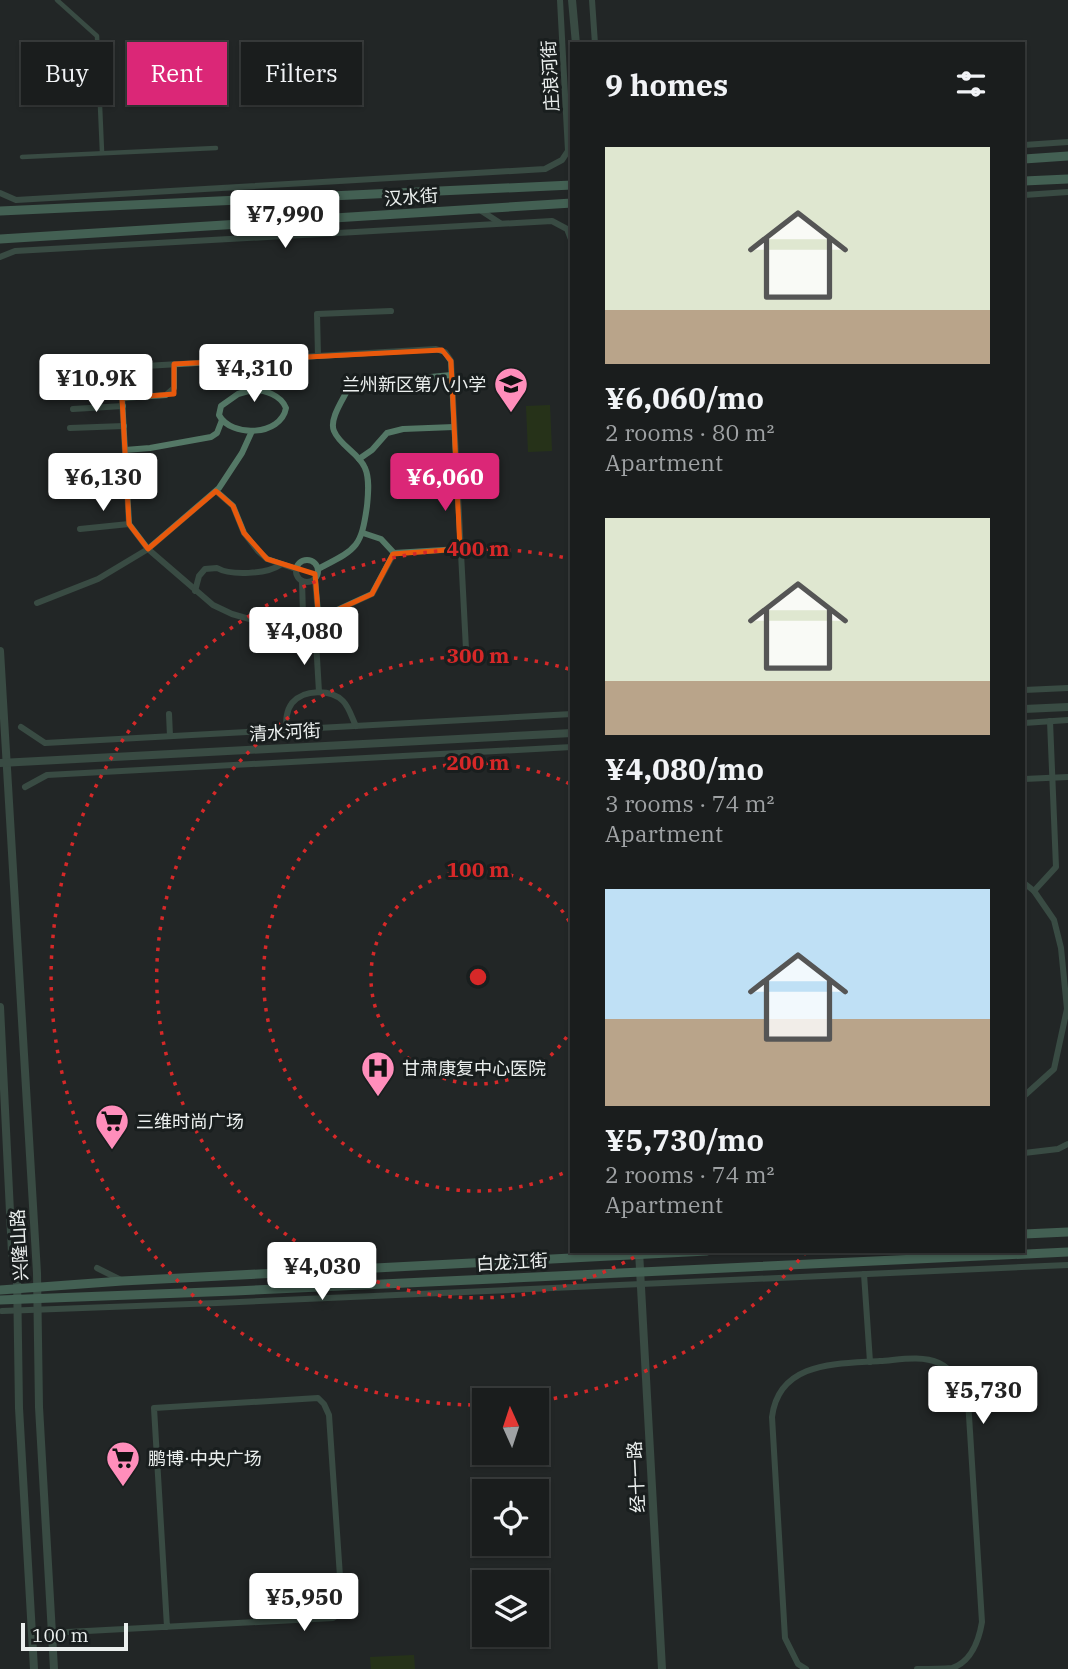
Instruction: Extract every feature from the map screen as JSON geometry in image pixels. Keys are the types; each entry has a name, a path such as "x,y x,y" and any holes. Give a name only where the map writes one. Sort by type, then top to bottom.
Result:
{"main road":[{"path":"1025,159 1068,156"},
{"path":"1025,181 1068,179"},
{"name":"汉水街","path":"0,211 570,185"},
{"path":"510,188 511,207"},
{"name":"汉水街","path":"0,239 570,203"},
{"path":"1025,1234 1068,1232"},
{"name":"白龙江街","path":"37,1293 104,1296 235,1291 1068,1252"},
{"name":"白龙江街","path":"0,1290 17,1294 37,1293 122,1281 640,1253"},
{"name":"白龙江街","path":"0,1300 17,1294"}],"street":[{"path":"57,0 97,36 102,152"},
{"name":"庄浪河街","path":"489,173 545,169 562,160 568,152 560,0"},
{"path":"572,0 576,42"},
{"path":"586,0 592,3 595,42"},
{"path":"1025,145 1068,142"},
{"path":"22,157 216,148"},
{"path":"0,193 16,200 489,173 489,189"},
{"path":"240,200 262,186"},
{"path":"1025,195 1068,192"},
{"path":"478,209 500,224"},
{"path":"289,236 303,220"},
{"path":"0,257 15,251 552,221 567,229 570,236"},
{"path":"318,356 317,314 391,311"},
{"path":"128,367 439,349 449,356 466,649"},
{"path":"174,365 174,388 166,395 122,398 129,524 148,549 213,605 260,622 298,625"},
{"path":"318,569 351,550 363,533 368,481 366,470 334,432 333,424 347,391 369,383 451,375"},
{"path":"264,391 282,400 286,408 283,416 274,425 252,431 234,427 222,420 219,415 221,406 243,392 264,391"},
{"path":"73,408 123,406"},
{"path":"125,450 211,437 217,433 222,420"},
{"path":"70,428 124,426"},
{"path":"359,459 372,450 387,433 403,429 454,427"},
{"path":"37,603 99,579 148,549 216,491 242,453 252,431"},
{"path":"216,491 233,506 251,543 267,559 296,569"},
{"path":"80,529 129,524"},
{"path":"363,533 381,539 394,553"},
{"path":"394,553 460,549"},
{"path":"303,615 310,611 321,614 372,594 394,553"},
{"path":"302,581 303,615 298,625 299,632 304,638 316,641 327,631 328,623 321,614 315,579 318,569 315,563 309,560 299,563 297,576 302,581 315,579"},
{"path":"195,590 198,576 205,569 217,568 234,572 273,570 280,565"},
{"path":"316,641 319,692"},
{"name":"兴隆山路","path":"0,651 4,763 37,1293 39,1407 54,1669"},
{"path":"1025,690 1068,688"},
{"path":"286,730 287,713 292,704 303,696 319,692 336,695 345,704 356,726"},
{"path":"1025,709 1068,707"},
{"path":"169,714 170,736"},
{"path":"21,727 45,743 570,714"},
{"path":"1025,723 1068,720"},
{"path":"1034,891 1056,867 1049,721"},
{"name":"清水河街","path":"4,763 570,733"},
{"path":"24,787 47,775 570,747"},
{"path":"1025,779 1068,777"},
{"path":"1025,884 1034,891 1054,920 1062,960 1067,1009 1054,1069 1025,1095"},
{"name":"兴隆山路","path":"0,1007 12,1253 17,1274 19,1408 34,1669"},
{"path":"1025,1153 1058,1149 1068,1144"},
{"name":"经十一路","path":"640,1253 662,1669"},
{"name":"白龙江街","path":"2,1311 1068,1265"},
{"path":"97,1268 122,1281"},
{"path":"864,1274 870,1362"},
{"path":"217,1303 235,1291"},
{"path":"104,1296 128,1306"},
{"path":"806,1669 798,1664 785,1638 772,1417 774,1405 788,1384 803,1372 821,1365 919,1359 937,1362 949,1370 960,1383 968,1401 982,1622 979,1640 967,1657 952,1668 917,1669"},
{"path":"68,1632 167,1627 333,1618 339,1614 342,1606 329,1415 318,1398 154,1408 167,1627"}],"highlighted area":[{"path":"442,350 451,361 460,549 393,554 372,594 324,616 318,612 315,574 267,559 244,533 233,506 216,491 148,549 129,524 122,398 174,394 174,364"}],"green space":[{"path":"550,405 552,451 528,452 526,406"},
{"path":"414,1655 415,1669 371,1669 370,1657"}],"place":[{"name":"兰州新区第八小学","path":"511,414"},
{"name":"甘肃康复中心医院","path":"378,1098"},
{"name":"三维时尚广场","path":"112,1151"},
{"name":"鹏博·中央广场","path":"123,1488"}]}
